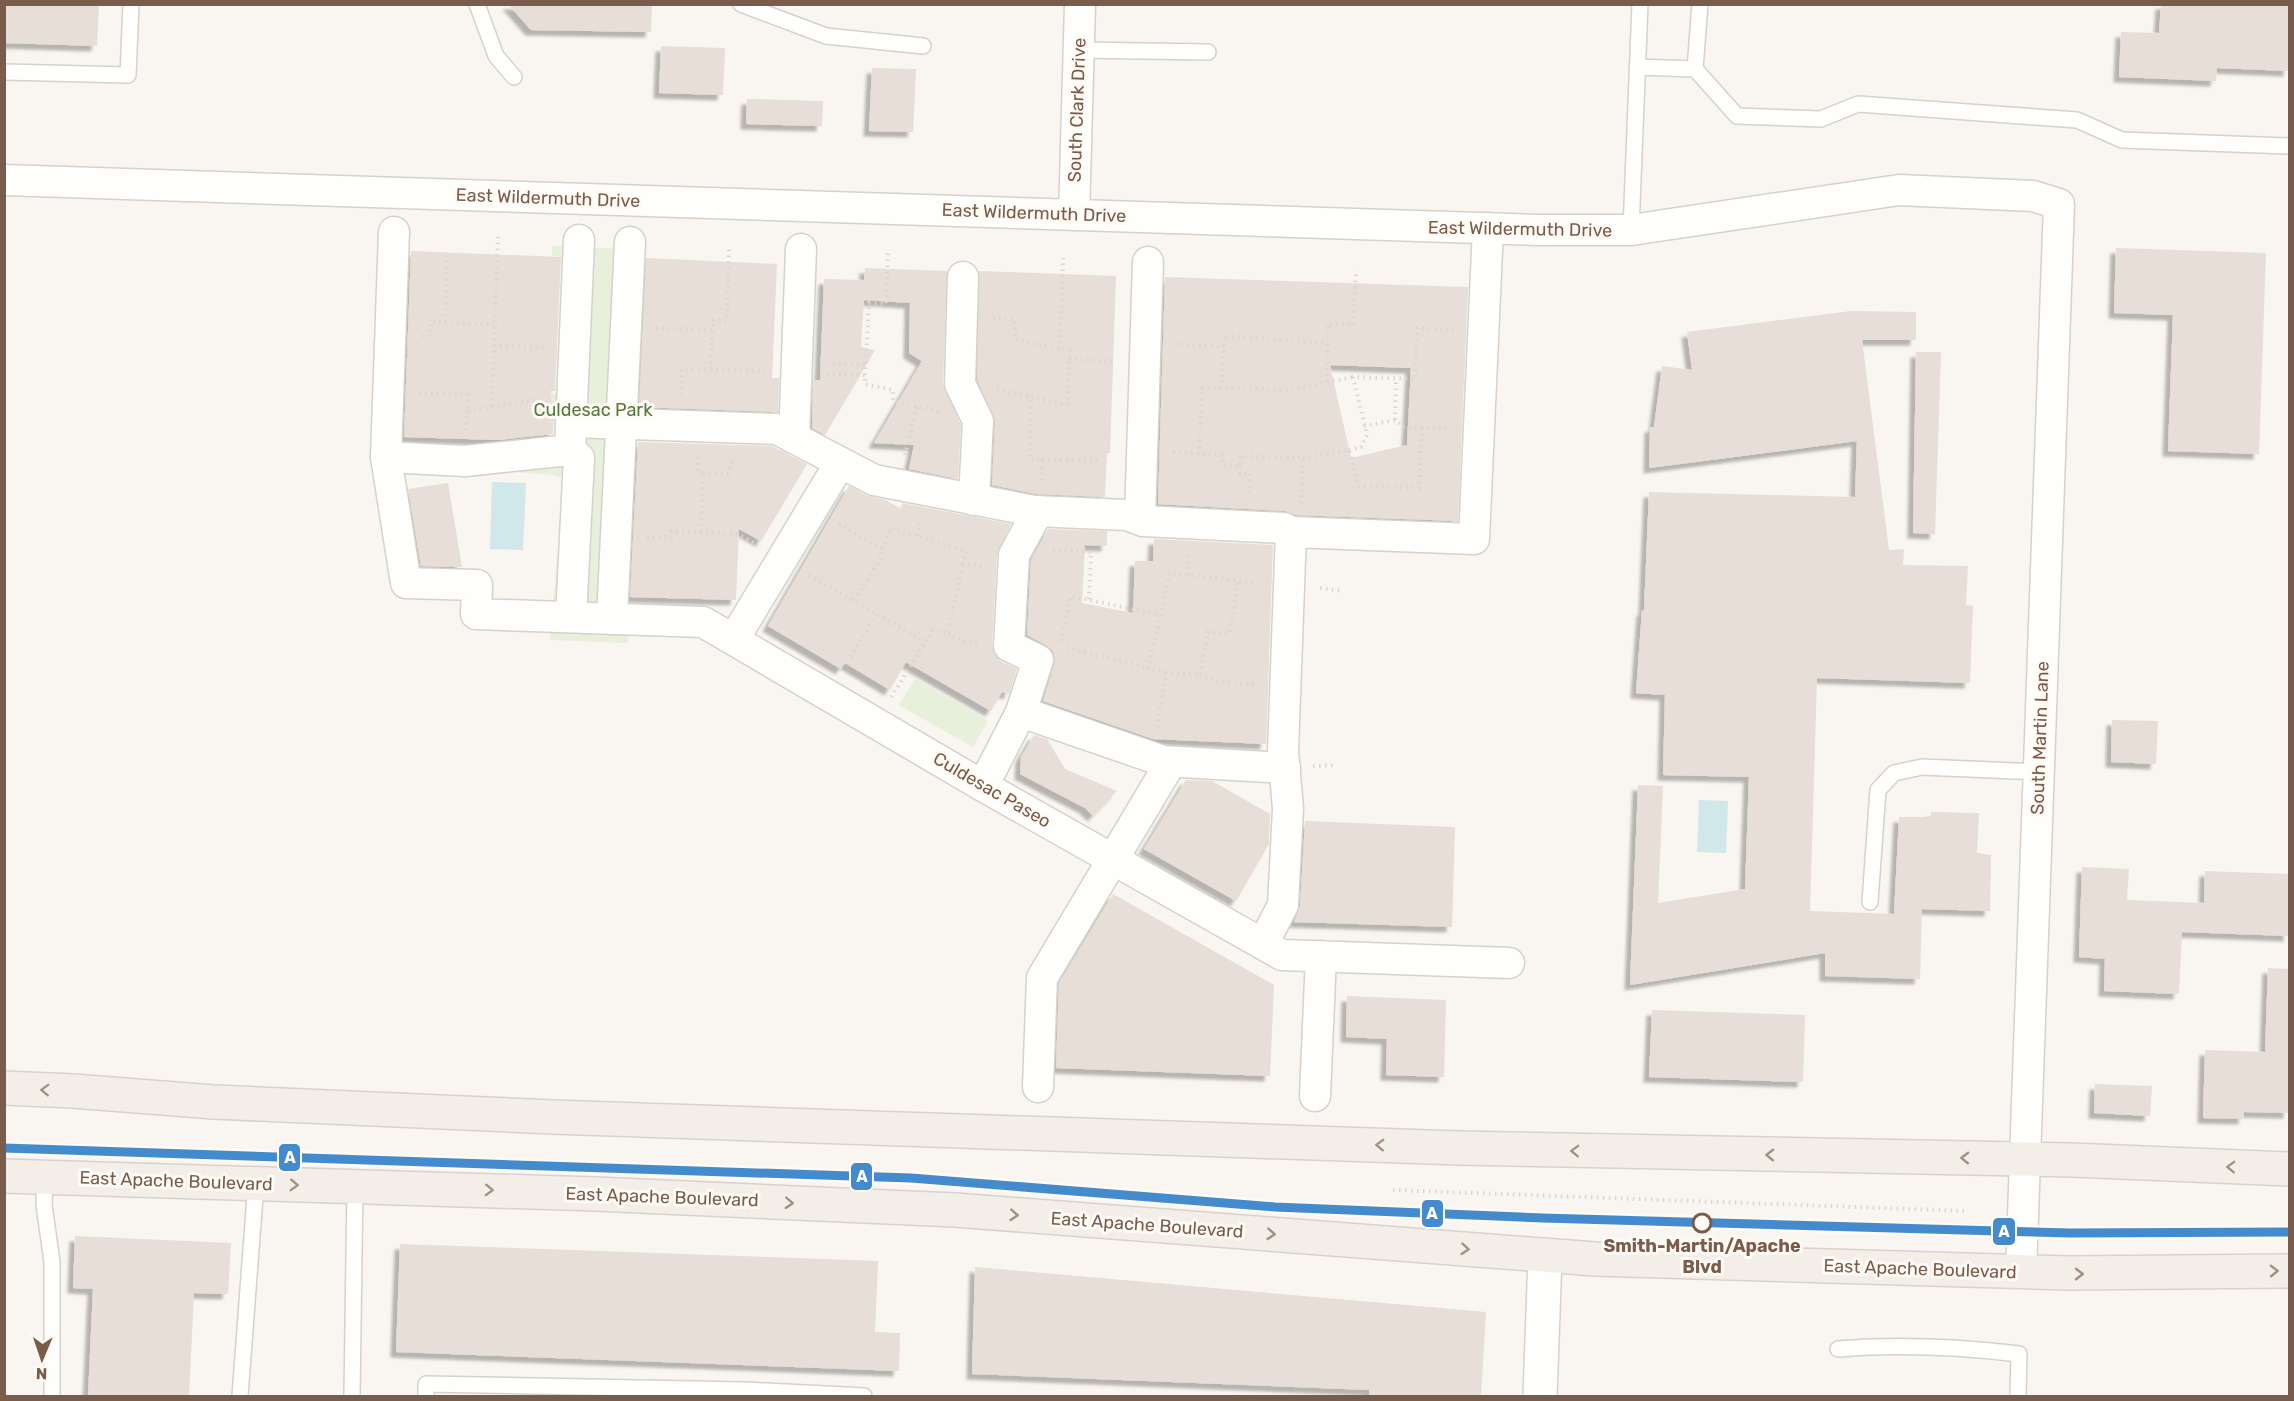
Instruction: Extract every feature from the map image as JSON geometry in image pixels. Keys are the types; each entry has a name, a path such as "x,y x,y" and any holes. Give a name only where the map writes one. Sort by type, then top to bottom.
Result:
{"main road":[{"path":"4,1089 72,1091 214,1102 577,1118 1458,1148 2072,1160 2289,1169"},
{"name":"East Apache Boulevard","path":"4,1176 607,1194 956,1210 1390,1242 1545,1257 2021,1272 2144,1274 2289,1270"}],"street":[{"name":"South Clark Drive","path":"1074,214 1080,4"},
{"name":"East Wildermuth Drive","path":"4,180 1074,214 1282,223 1631,230 1899,190 2033,196 2059,204"},
{"name":"South Martin Lane","path":"2021,1272 2059,204"},
{"path":"394,232 386,457 465,461 621,424 777,429 873,480 974,500 1034,519 1127,515 1140,519 1284,528 1296,521 1474,539 1488,228"},
{"path":"571,617 579,458 570,436 579,240"},
{"path":"612,619 630,242"},
{"path":"794,438 801,249"},
{"path":"1140,519 1149,262"},
{"path":"963,277 960,384 978,421 974,500"},
{"name":"Culdesac Paseo","path":"386,457 406,583 477,585 476,614 703,622 983,786 1282,954 1509,963"},
{"path":"734,639 840,463"},
{"path":"983,786 1021,712 1038,660 1009,646 1014,555 1034,519"},
{"path":"1263,944 1283,905 1288,809 1283,750 1296,521"},
{"path":"1021,712 1162,760 1285,768"},
{"path":"1038,1087 1042,978 1113,859 1162,760"},
{"path":"1315,1096 1321,956"},
{"path":"1540,1396 1545,1257"}],"lane":[{"path":"4,72 128,75 131,4"},
{"path":"477,4 496,56 514,77"},
{"path":"741,4 826,36 923,46"},
{"path":"1631,230 1640,4"},
{"path":"1700,4 1695,69 1737,116 1821,119 1858,104 2077,120 2122,140 2289,146"},
{"path":"1079,50 1208,52"},
{"path":"1637,67 1695,69"},
{"path":"1870,902 1878,790 1894,773 1922,767 2039,772"},
{"path":"45,1177 44,1205 52,1262 52,1396"},
{"path":"240,1396 256,1183"},
{"path":"352,1396 356,1186"},
{"path":"1838,1349 1882,1345 1972,1348 2019,1354 2018,1396"},
{"path":"426,1396 426,1384 745,1390 864,1396"}],"path":[{"path":"492,406 498,236"},
{"path":"711,369 713,320 727,321 729,246"},
{"path":"865,375 869,303 886,304 888,252"},
{"path":"445,322 447,257"},
{"path":"1060,349 1063,258"},
{"path":"1327,382 1328,324 1353,325 1356,270"},
{"path":"962,318 1015,320 1015,339 1070,351 1067,405 994,389"},
{"path":"419,336 430,336 431,322 494,324"},
{"path":"647,328 712,330"},
{"path":"1199,454 1202,388 1289,390 1353,377 1415,379 1417,328 1463,330"},
{"path":"1221,388 1224,336 1328,343"},
{"path":"494,346 574,348"},
{"path":"1069,359 1224,346"},
{"path":"833,364 866,365"},
{"path":"1173,452 1222,455 1222,464 1240,466 1241,456 1303,458 1361,447 1367,435 1353,377"},
{"path":"1395,420 1396,378"},
{"path":"412,393 468,395 467,411 539,399"},
{"path":"1031,397 1030,459 1098,461"},
{"path":"904,461 917,406"},
{"path":"1364,426 1395,420 1404,427 1451,429"},
{"path":"699,427 698,473 728,474 733,463 733,452"},
{"path":"1349,450 1358,486 1419,488 1422,428"},
{"path":"1296,521 1303,458"},
{"path":"1042,459 1041,501 1034,519 1037,549 1091,552 1089,600"},
{"path":"701,532 703,473"},
{"path":"918,536 921,514"},
{"path":"837,522 883,549"},
{"path":"854,601 878,563 890,528 966,551 948,633"},
{"path":"616,536 671,538 671,531 737,534 925,642"},
{"path":"1188,575 1190,547"},
{"path":"963,564 1014,570"},
{"path":"1148,668 1170,573 1238,582 1230,633 1208,632 1200,675"},
{"path":"1160,615 1071,596 1059,646 1166,673 1200,675 1217,682 1260,684"},
{"path":"851,657 876,614"},
{"path":"875,722 933,630 948,633 964,642 983,643"},
{"path":"1162,760 1166,673"},
{"path":"1393,1190 1965,1211"}],"green space":[{"name":"Culdesac Park","path":"552,246 645,250 645,258 638,258 626,596 630,597 628,643 550,640 557,556 570,550 574,481 553,475 476,469 559,443 550,395 559,391 566,257 552,256"},
{"path":"915,679 988,721 973,747 899,705"}],"water":[{"path":"492,482 526,483 523,550 490,549"},
{"path":"1699,800 1728,801 1726,853 1697,852"}],"building":[{"path":"4,4 99,4 97,46 4,43"},
{"path":"508,4 652,4 651,32 531,30"},
{"path":"2161,4 2289,4 2289,71 2217,68 2216,81 2119,77 2121,32 2159,33"},
{"path":"661,46 725,48 723,95 659,93"},
{"path":"872,68 916,69 913,132 869,131"},
{"path":"747,99 823,101 822,126 746,124"},
{"path":"2116,248 2266,253 2259,454 2168,451 2173,315 2114,313"},
{"path":"411,251 561,257 555,391 550,391 554,415 553,434 498,440 404,437"},
{"path":"646,258 777,264 772,378 779,378 778,412 639,407"},
{"path":"865,268 947,271 943,384 961,425 958,479 909,469 914,445 874,443 922,361 909,353 910,303 864,300 861,347 875,350 825,435 812,428 813,380 820,380 824,279 864,280"},
{"path":"979,271 1116,276 1110,453 1107,453 1105,497 1036,494 992,485 995,421 977,380"},
{"path":"1165,277 1468,287 1458,521 1296,515 1285,511 1158,504","holes":["1330,365 1411,368 1407,445 1351,458"]},
{"path":"1851,311 1916,312 1916,340 1862,340 1889,550 1904,549 1903,565 1968,566 1966,605 1973,606 1970,683 1817,678 1810,911 1894,914 1899,817 1931,817 1931,812 1979,813 1977,853 1991,855 1990,911 1922,909 1920,979 1825,976 1825,953 1630,985 1638,785 1663,786 1658,903 1745,889 1749,777 1663,775 1665,695 1636,693 1642,610 1644,611 1649,492 1855,497 1857,441 1649,468 1650,427 1654,427 1662,366 1692,370 1687,332"},
{"path":"1916,352 1941,352 1935,534 1913,533"},
{"path":"638,442 772,446 807,464 761,541 739,529 736,600 630,597"},
{"path":"448,483 462,567 421,566 408,489"},
{"path":"849,486 866,495 886,500 901,509 902,503 1011,524 997,554 992,645 995,655 1002,662 1017,669 1009,694 1002,692 991,711 906,662 890,690 845,663 841,669 768,626"},
{"path":"1048,529 1107,531 1107,546 1085,545 1082,603 1133,613 1135,561 1153,561 1154,539 1273,545 1266,744 1153,739 1043,701 1055,657 1046,645 1027,635 1031,560"},
{"path":"2112,720 2158,721 2156,764 2111,762"},
{"path":"1034,735 1047,739 1065,769 1117,791 1093,816 1085,808 1020,774 1021,757"},
{"path":"1186,780 1212,781 1270,814 1269,844 1236,901 1144,849"},
{"path":"1305,821 1455,827 1452,927 1294,922 1300,906"},
{"path":"2082,867 2129,869 2127,900 2204,903 2205,871 2289,874 2289,936 2182,932 2179,994 2104,991 2105,959 2079,957"},
{"path":"1113,894 1274,985 1270,1076 1056,1068 1059,983"},
{"path":"2268,968 2289,969 2289,1113 2244,1112 2244,1119 2203,1118 2205,1050 2265,1052"},
{"path":"1347,996 1446,1000 1444,1077 1386,1075 1387,1039 1346,1037"},
{"path":"1652,1010 1805,1015 1803,1082 1649,1077"},
{"path":"2095,1084 2152,1086 2150,1116 2094,1113"},
{"path":"75,1236 231,1243 228,1294 194,1293 189,1396 88,1396 93,1289 73,1288"},
{"path":"400,1244 878,1261 875,1332 900,1333 899,1371 396,1352"},
{"path":"975,1267 1486,1312 1481,1396 1369,1396 1369,1390 972,1374"}],"transit line":[{"name":"A","path":"4,1148 911,1178 1275,1207 1543,1218 2070,1233 2290,1232"}],"place":[{"name":"Smith-Martin/Apache Blvd","path":"1702,1223"}]}
